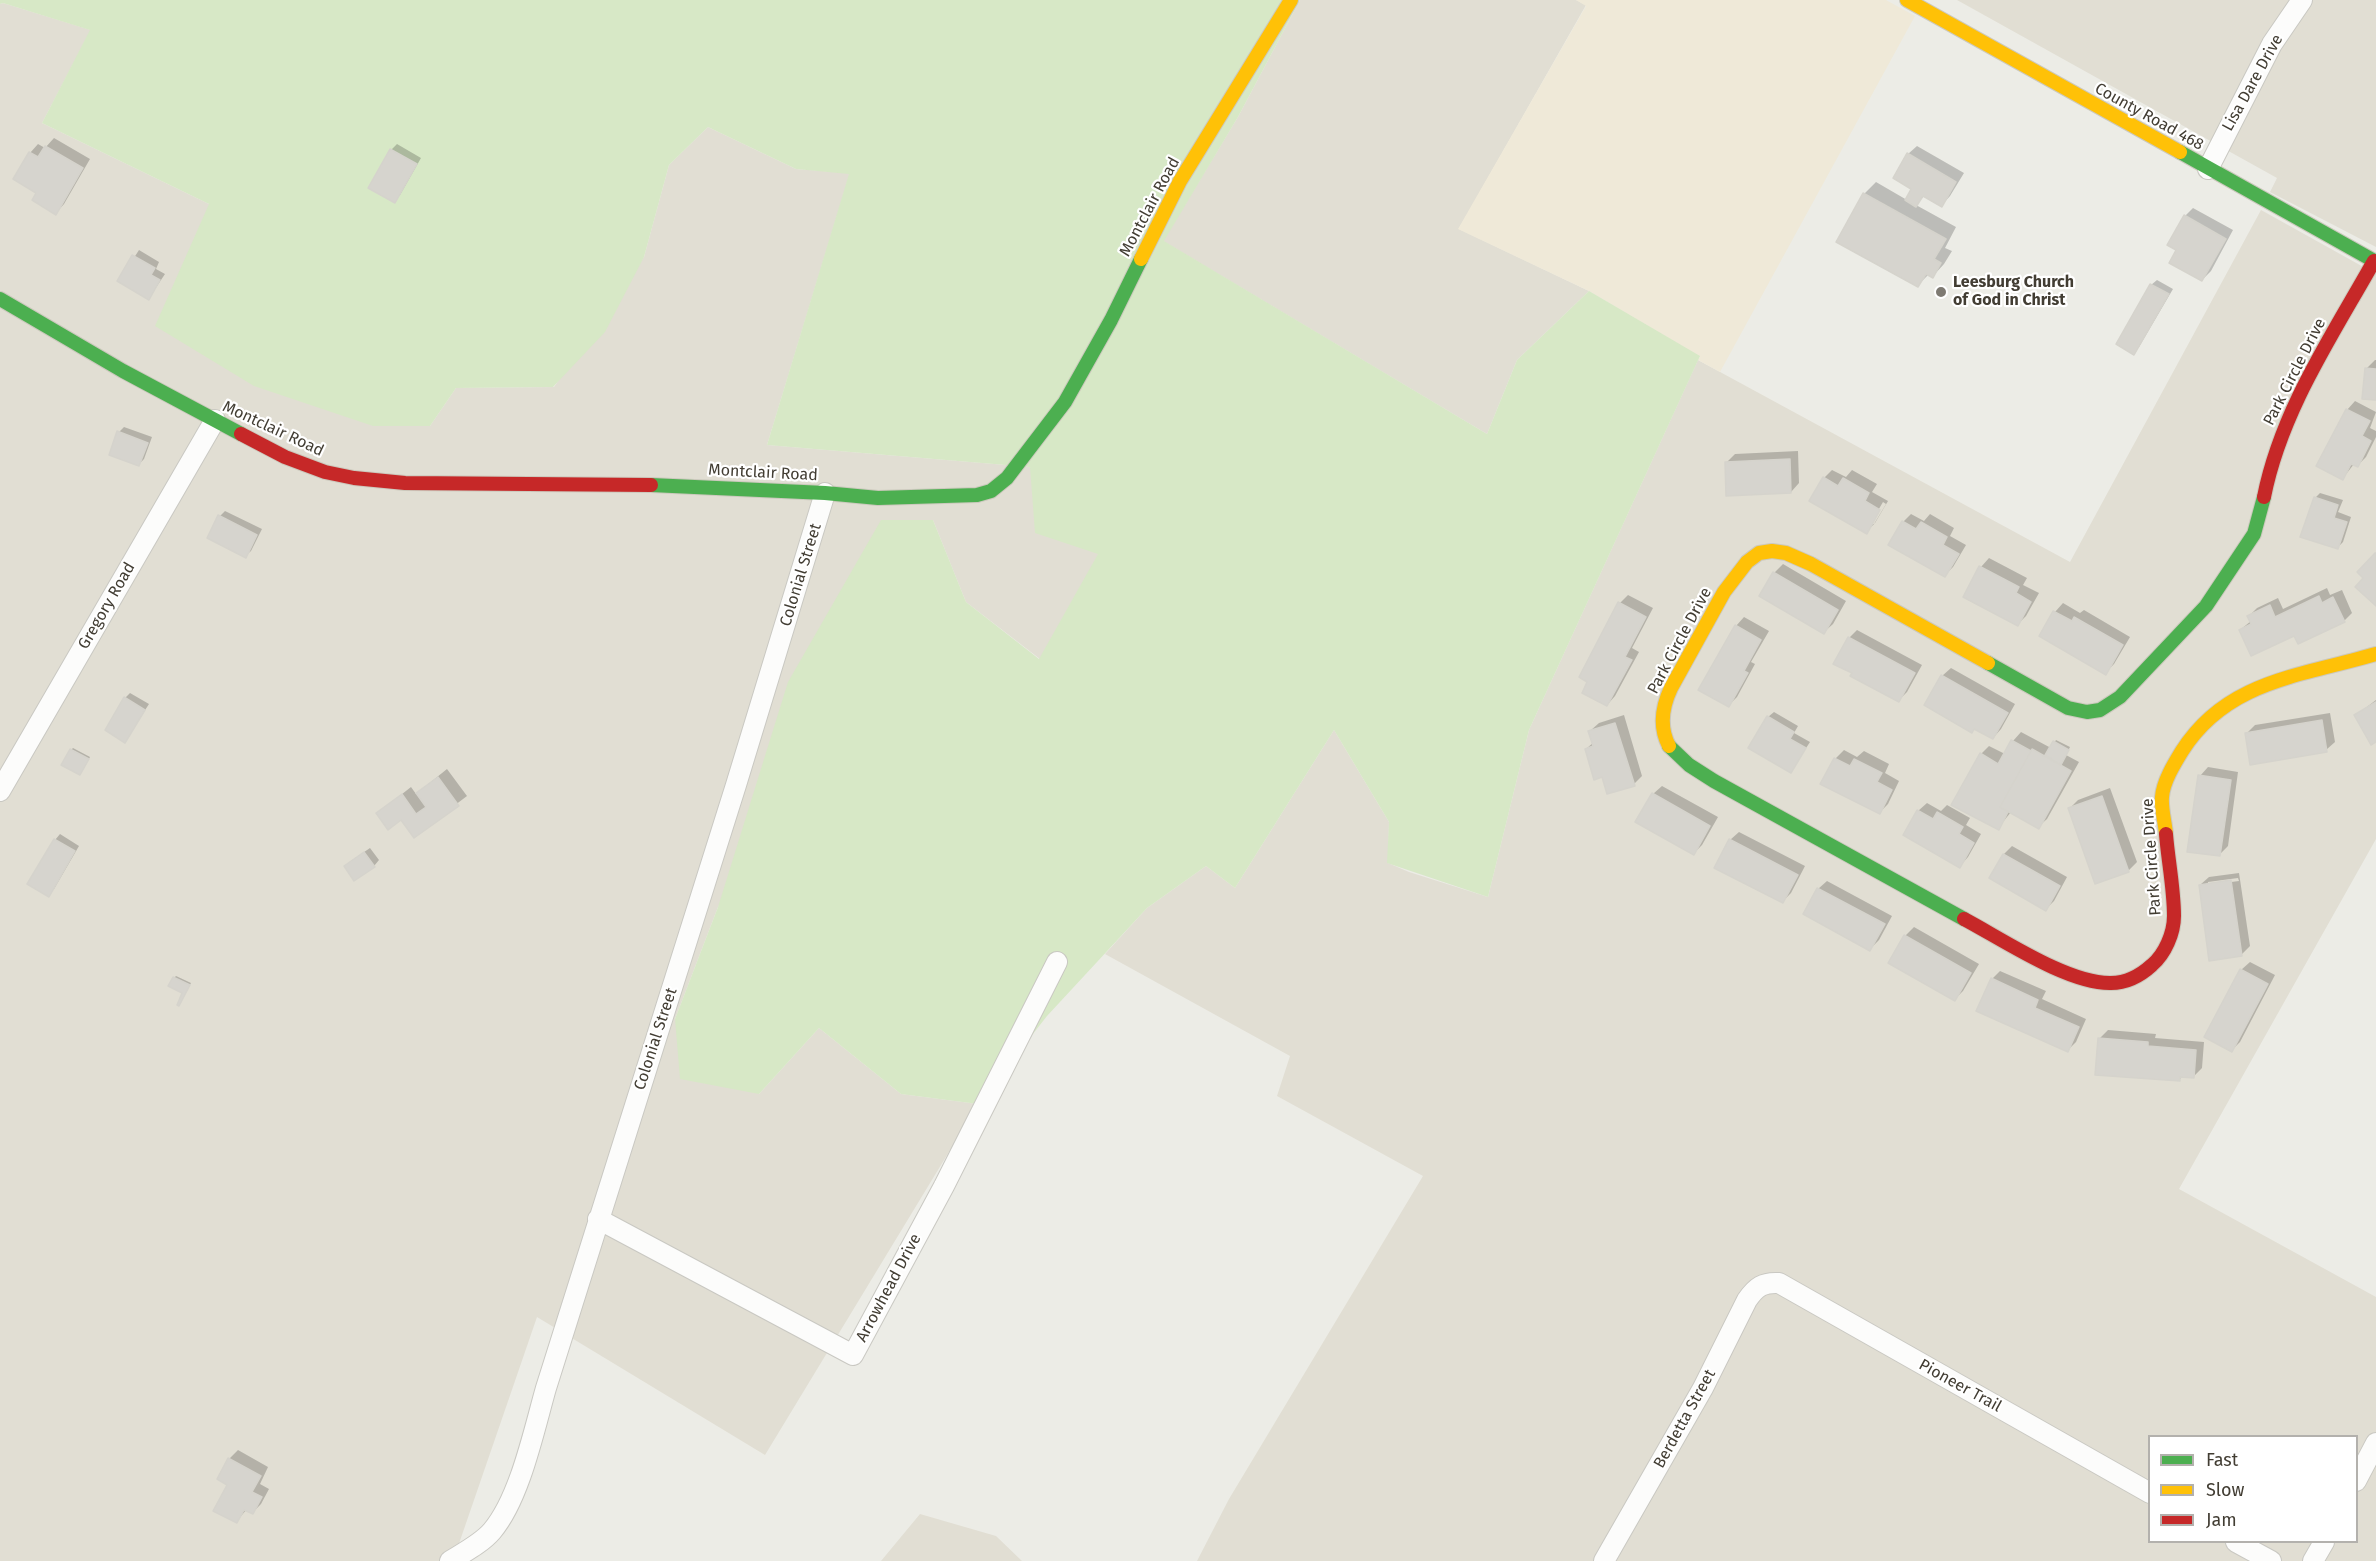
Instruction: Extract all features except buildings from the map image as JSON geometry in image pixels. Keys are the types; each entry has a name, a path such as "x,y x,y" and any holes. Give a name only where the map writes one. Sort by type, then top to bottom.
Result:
{"street":[{"name":"Montclair Road","path":"0,298 123,371 285,457 325,472 354,478 405,483 677,485 878,498 977,495 991,491 1007,478 1065,402 1082,375 1180,182 1291,0"},
{"name":"County Road 468","path":"1907,0 2375,262"},
{"name":"Lisa Dare Drive","path":"2208,169 2272,44 2302,0"},
{"name":"Park Circle Drive","path":"2375,262 2294,404 2271,466 2262,513 2254,534 2237,562 2206,606 2120,697 2100,710 2087,712 2068,708 1810,564 1786,553 1769,551 1758,554 1747,562 1730,582 1686,664 1671,687 1664,705 1662,724 1671,750 1690,766 1813,836 2049,965 2082,978 2108,984 2123,984 2139,977 2155,963 2172,934 2174,917 2163,796 2167,780 2180,753 2194,733 2214,713 2238,697 2265,684 2376,654"},
{"name":"Gregory Road","path":"0,791 214,420"},
{"name":"Colonial Street","path":"453,1560 491,1532 510,1502 530,1445 598,1219 736,785 825,493"},
{"name":"Arrowhead Drive","path":"598,1219 853,1355 944,1186 1057,962"},
{"name":"Pioneer Trail","path":"1769,1282 1779,1283 2148,1492"},
{"name":"Berdetta Street","path":"1604,1561 1703,1388 1747,1300 1756,1288 1769,1282"},
{"path":"2358,1477 2376,1443"},
{"path":"2238,1543 2271,1561"},
{"path":"2313,1561 2323,1543"}],"shaded area":[{"path":"1300,0 1576,0 1586,5 1459,229 1589,291 1517,360 1487,434 1163,241 1238,117"},
{"path":"1576,0 1886,0 1915,16 1720,372 1698,360 1700,357 1589,291 1458,229 1586,6"},
{"path":"1957,0 2376,0 2376,247 2270,192 2277,178"},
{"path":"0,4 91,30 42,123 209,204 430,426 456,388 554,387 644,257 669,165 708,127 796,169 850,173 767,445 1030,467 1099,554 1040,659 966,602 933,520 718,907 675,1019 759,1094 819,1028 901,1094 978,1104 765,1455 537,1317 453,1561 0,1561"},
{"path":"2261,210 2376,274 2376,839 2179,1189 2376,1297 2376,1561 1197,1561 1229,1499 1423,1176 1277,1096 1290,1056 1105,954 1147,908 1206,866 1235,888 1334,730 1389,822 1388,863 1488,897 1529,730 1698,360 2070,562"},
{"path":"920,1514 996,1536 1022,1561 881,1561"}],"green space":[{"path":"0,0 1300,0 1238,117 1164,241 1487,434 1517,360 1589,291 1700,356 1529,730 1488,897 1387,863 1389,822 1334,730 1235,888 1206,866 1147,908 1047,1016 978,1104 901,1094 819,1028 759,1094 680,1079 675,1019 718,907 788,682 881,520 933,520 966,602 1039,659 1098,554 1035,533 1030,467 767,445 849,174 796,169 708,127 669,165 644,257 605,332 553,387 456,388 430,426 373,426 254,386 155,326 209,204 42,123 90,30 0,4"}],"traffic: fast":[{"path":"2180,152 2376,262"},
{"path":"651,485 825,493 878,498 977,495 991,491 1007,478 1065,402 1111,320 1141,259"},
{"path":"0,299 123,371 241,434"},
{"path":"1988,663 2068,708 2087,712 2100,710 2120,697 2206,606 2254,534 2264,497"},
{"path":"1669,746 1689,765 1714,781 1964,919"}],"traffic: slow":[{"path":"1141,259 1180,181 1291,0"},
{"path":"1907,0 2180,152"},
{"path":"1669,746 1664,732 1663,717 1665,702 1671,688 1724,592 1747,562 1759,553 1772,551 1786,553 1811,564 1988,663"},
{"path":"2166,834 2163,791 2172,767 2200,727 2221,709 2268,684 2376,654"}],"traffic: jam":[{"path":"2264,497 2282,434 2295,404 2374,261"},
{"path":"241,434 285,457 325,472 354,478 405,483 651,485"},
{"path":"1964,919 2036,959 2075,976 2111,983 2133,978 2157,960 2168,943 2172,929 2174,906 2166,834"}],"place":[{"name":"Leesburg Church of God in Christ","path":"1941,292"}]}
